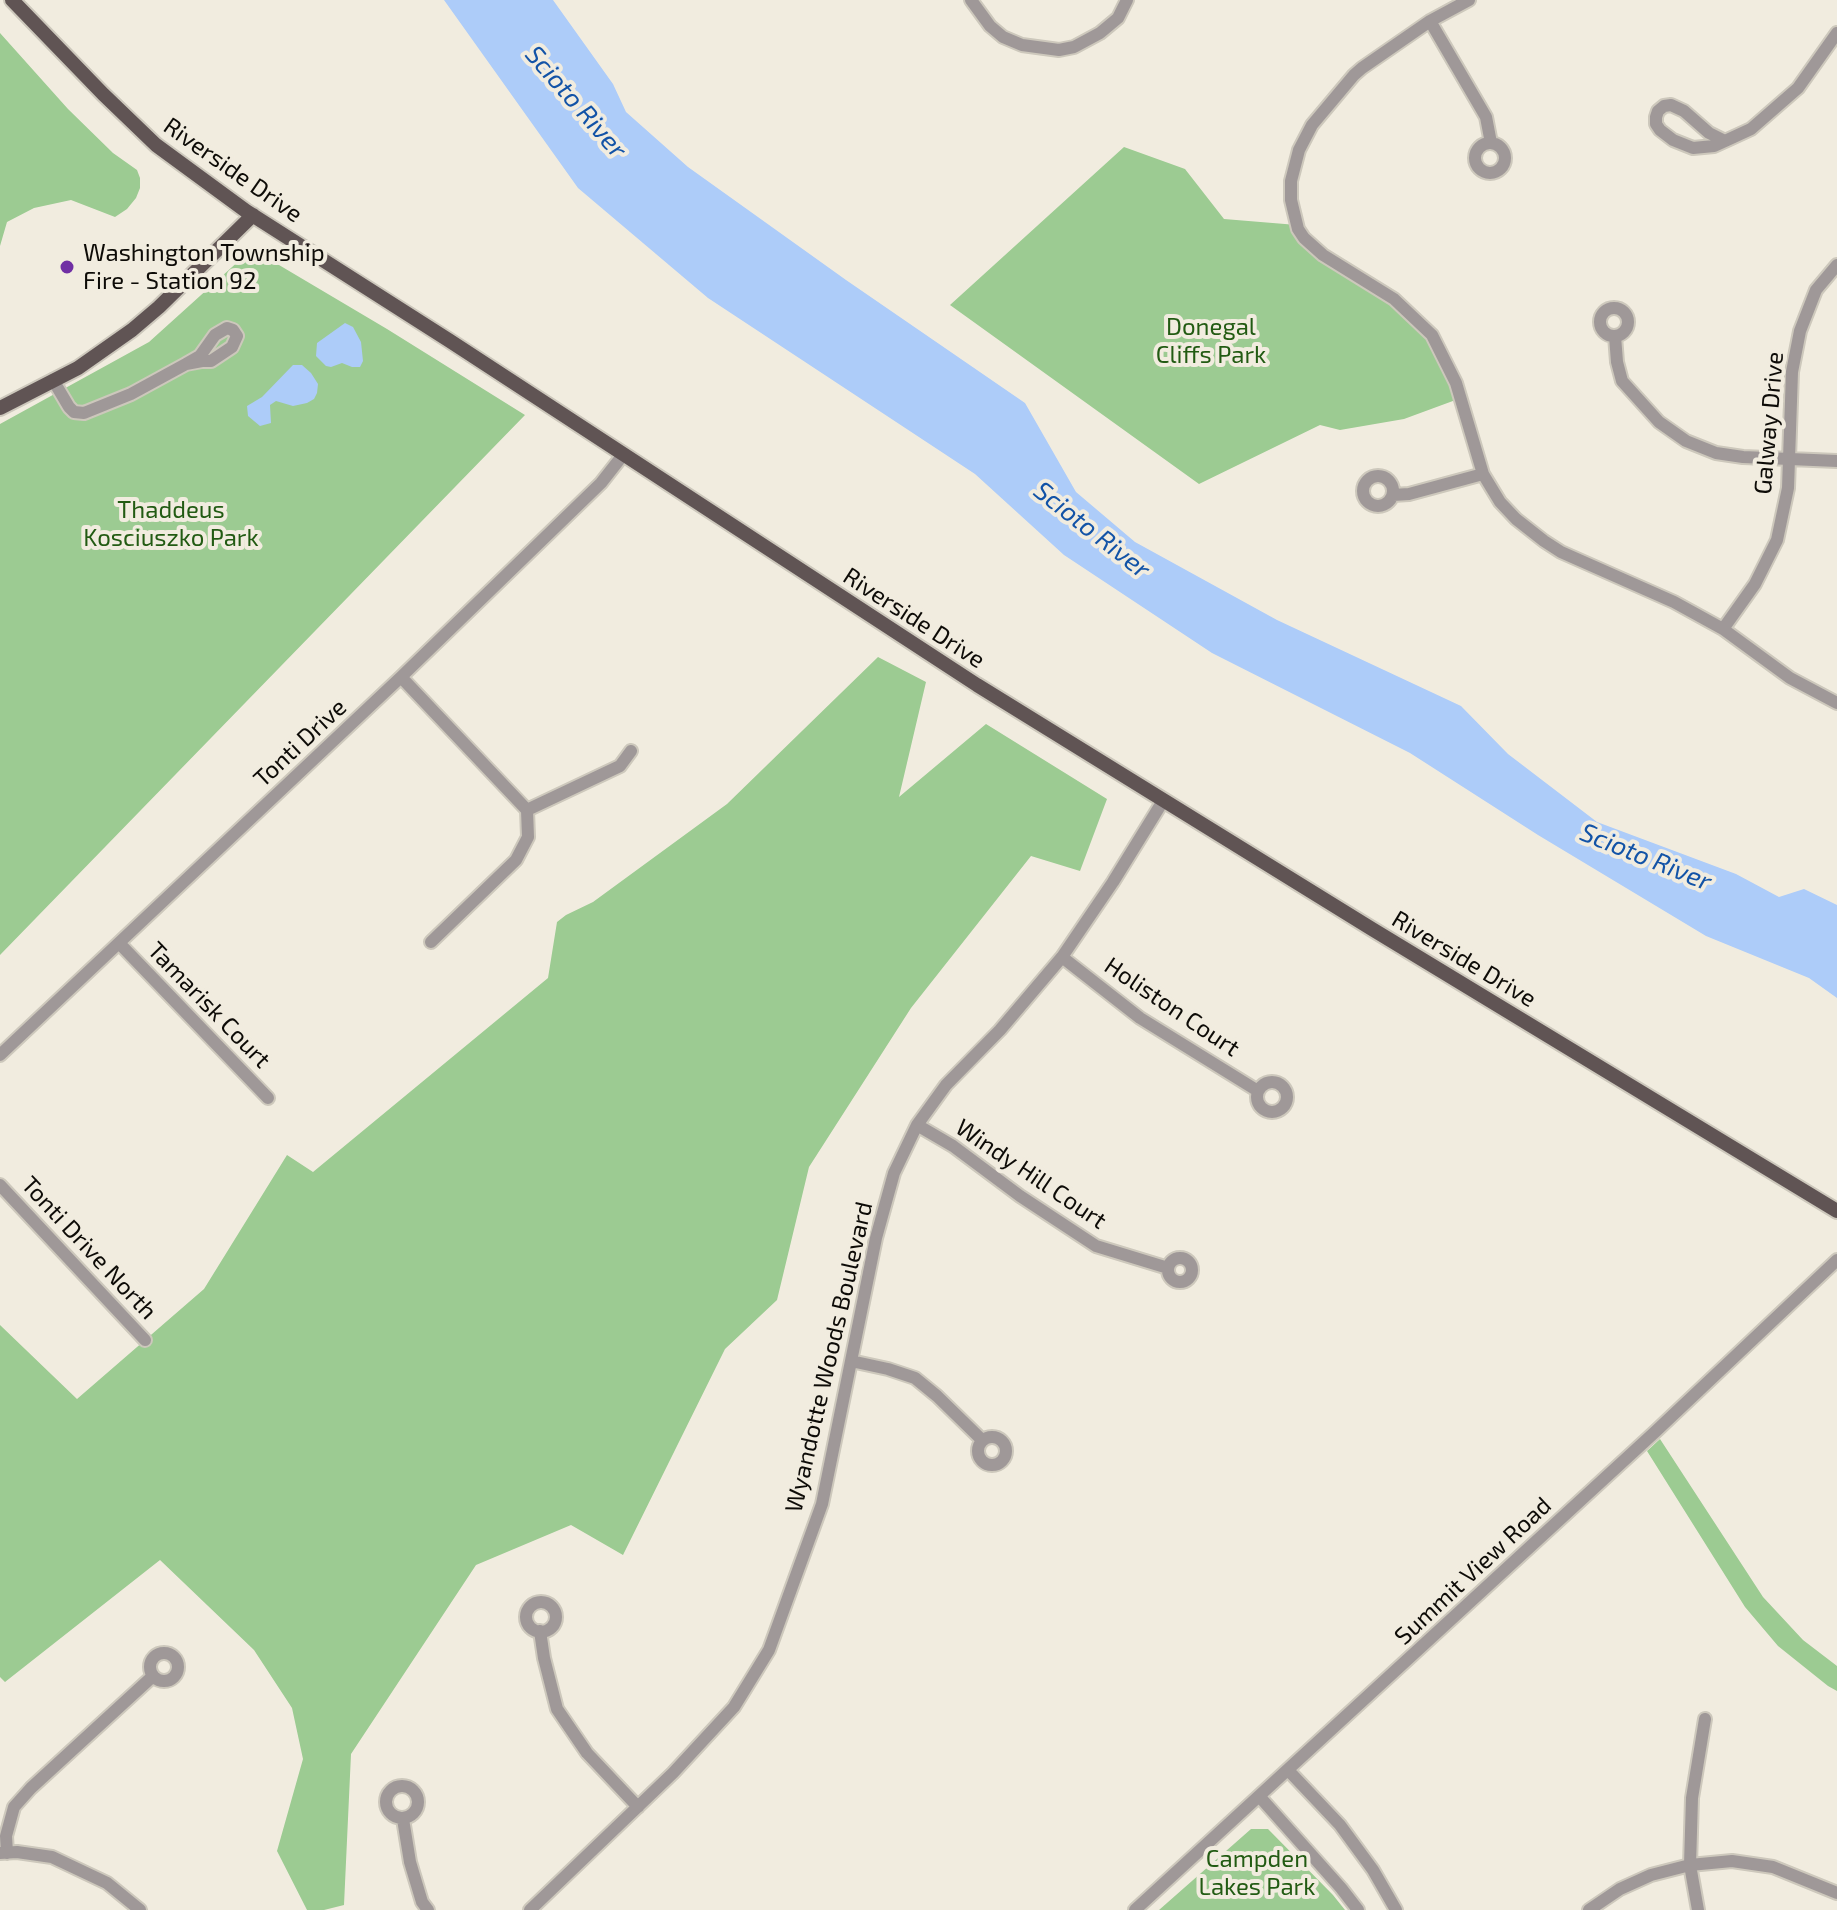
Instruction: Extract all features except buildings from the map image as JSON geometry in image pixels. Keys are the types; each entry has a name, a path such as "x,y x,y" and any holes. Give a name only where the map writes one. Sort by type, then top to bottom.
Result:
{"main road":[{"name":"Riverside Drive","path":"12,0 156,145 253,215 977,685 1837,1211"},
{"path":"0,408 78,368 132,330 253,215"}],"street":[{"path":"971,0 990,26 1003,37 1022,45 1059,50 1074,47 1100,33 1118,18 1127,0"},
{"path":"1469,0 1430,21 1354,75 1312,125 1299,150 1291,181 1293,215 1301,233 1323,255 1394,299 1432,335 1456,383 1483,474 1500,502 1516,519 1561,552 1674,602 1723,629 1790,678 1837,703"},
{"path":"1430,21 1486,117 1491,143"},
{"path":"1725,141 1671,105 1658,111 1656,124 1673,140 1693,148 1714,146 1725,141 1751,129 1798,88 1837,33"},
{"name":"Galway Drive","path":"1723,629 1755,584 1777,540 1788,488 1792,372 1800,331 1816,290 1837,265"},
{"path":"1615,336 1622,381 1659,422 1686,441 1716,453 1758,459 1837,461"},
{"path":"53,380 69,407 79,414 131,394 186,364"},
{"name":"Tonti Drive","path":"0,1055 401,677 601,483 623,455"},
{"path":"1393,495 1409,494 1483,474"},
{"path":"401,677 527,810 528,837 516,860 431,942"},
{"path":"527,810 620,766 631,751"},
{"name":"Wyandotte Woods Boulevard","path":"530,1910 673,1773 734,1707 769,1650 822,1504 876,1238 894,1173 917,1125 946,1085 1000,1030 1062,957 1163,801"},
{"name":"Tamarisk Court","path":"119,943 268,1098"},
{"name":"Holiston Court","path":"1062,957 1140,1018 1258,1091"},
{"name":"Windy Hill Court","path":"917,1125 953,1146 1020,1196 1096,1246 1168,1268"},
{"name":"Tonti Drive North","path":"0,1185 145,1340"},
{"name":"Summit View Road","path":"1135,1910 1666,1422 1837,1260"},
{"path":"851,1361 915,1378 982,1440"},
{"path":"540,1631 557,1709 587,1753 638,1807"},
{"path":"140,1910 107,1883 52,1857 3,1853 14,1807 153,1676"},
{"path":"1698,1910 1690,1865 1692,1798 1705,1719"},
{"path":"1288,1770 1340,1825 1373,1870 1396,1910"},
{"path":"1259,1796 1358,1910"},
{"path":"403,1819 410,1862 422,1902 428,1910"},
{"path":"1589,1910 1620,1889 1651,1875 1690,1865 1732,1861 1773,1867 1837,1893"}],"green space":[{"path":"0,33 68,109 113,153 137,170 140,188 127,209 115,217 71,200 34,208 7,222 0,246"},
{"name":"Donegal Cliffs Park","path":"1124,147 1185,169 1224,219 1297,225 1301,233 1394,299 1432,335 1461,398 1404,419 1340,430 1320,425 1199,484 950,305"},
{"name":"Thaddeus Kosciuszko Park","path":"252,249 525,415 0,955 0,424 149,342"},
{"path":"878,657 926,682 899,797 986,724 1107,799 1080,871 1031,856 911,1008 809,1167 777,1300 725,1349 623,1555 571,1525 476,1565 351,1754 344,1905 307,1910 277,1851 303,1759 292,1708 254,1650 160,1560 5,1682 0,1677 0,1325 77,1399 204,1289 287,1155 313,1172 548,978 557,922 593,902 727,804"},
{"path":"1660,1439 1763,1597 1803,1640 1837,1666 1837,1691 1778,1646 1745,1607 1647,1451"},
{"name":"Campden Lakes Park","path":"1251,1829 1268,1829 1345,1910 1159,1910"}],"water":[{"name":"Scioto River","path":"444,0 553,0 613,84 626,112 688,167 1025,403 1076,492 1135,542 1277,620 1461,706 1508,754 1597,822 1736,874 1779,897 1804,889 1837,905 1837,998 1809,978 1706,936 1538,835 1410,753 1212,653 1064,555 975,474 708,298 578,188"},
{"path":"345,323 353,327 361,342 363,361 360,367 342,363 326,366 316,356 317,343"},
{"path":"293,365 302,365 318,384 314,399 293,406 276,401 270,405 271,423 260,426 248,416 247,406 262,397"}],"place":[{"name":"Washington Township Fire - Station 92","path":"67,267"}]}
